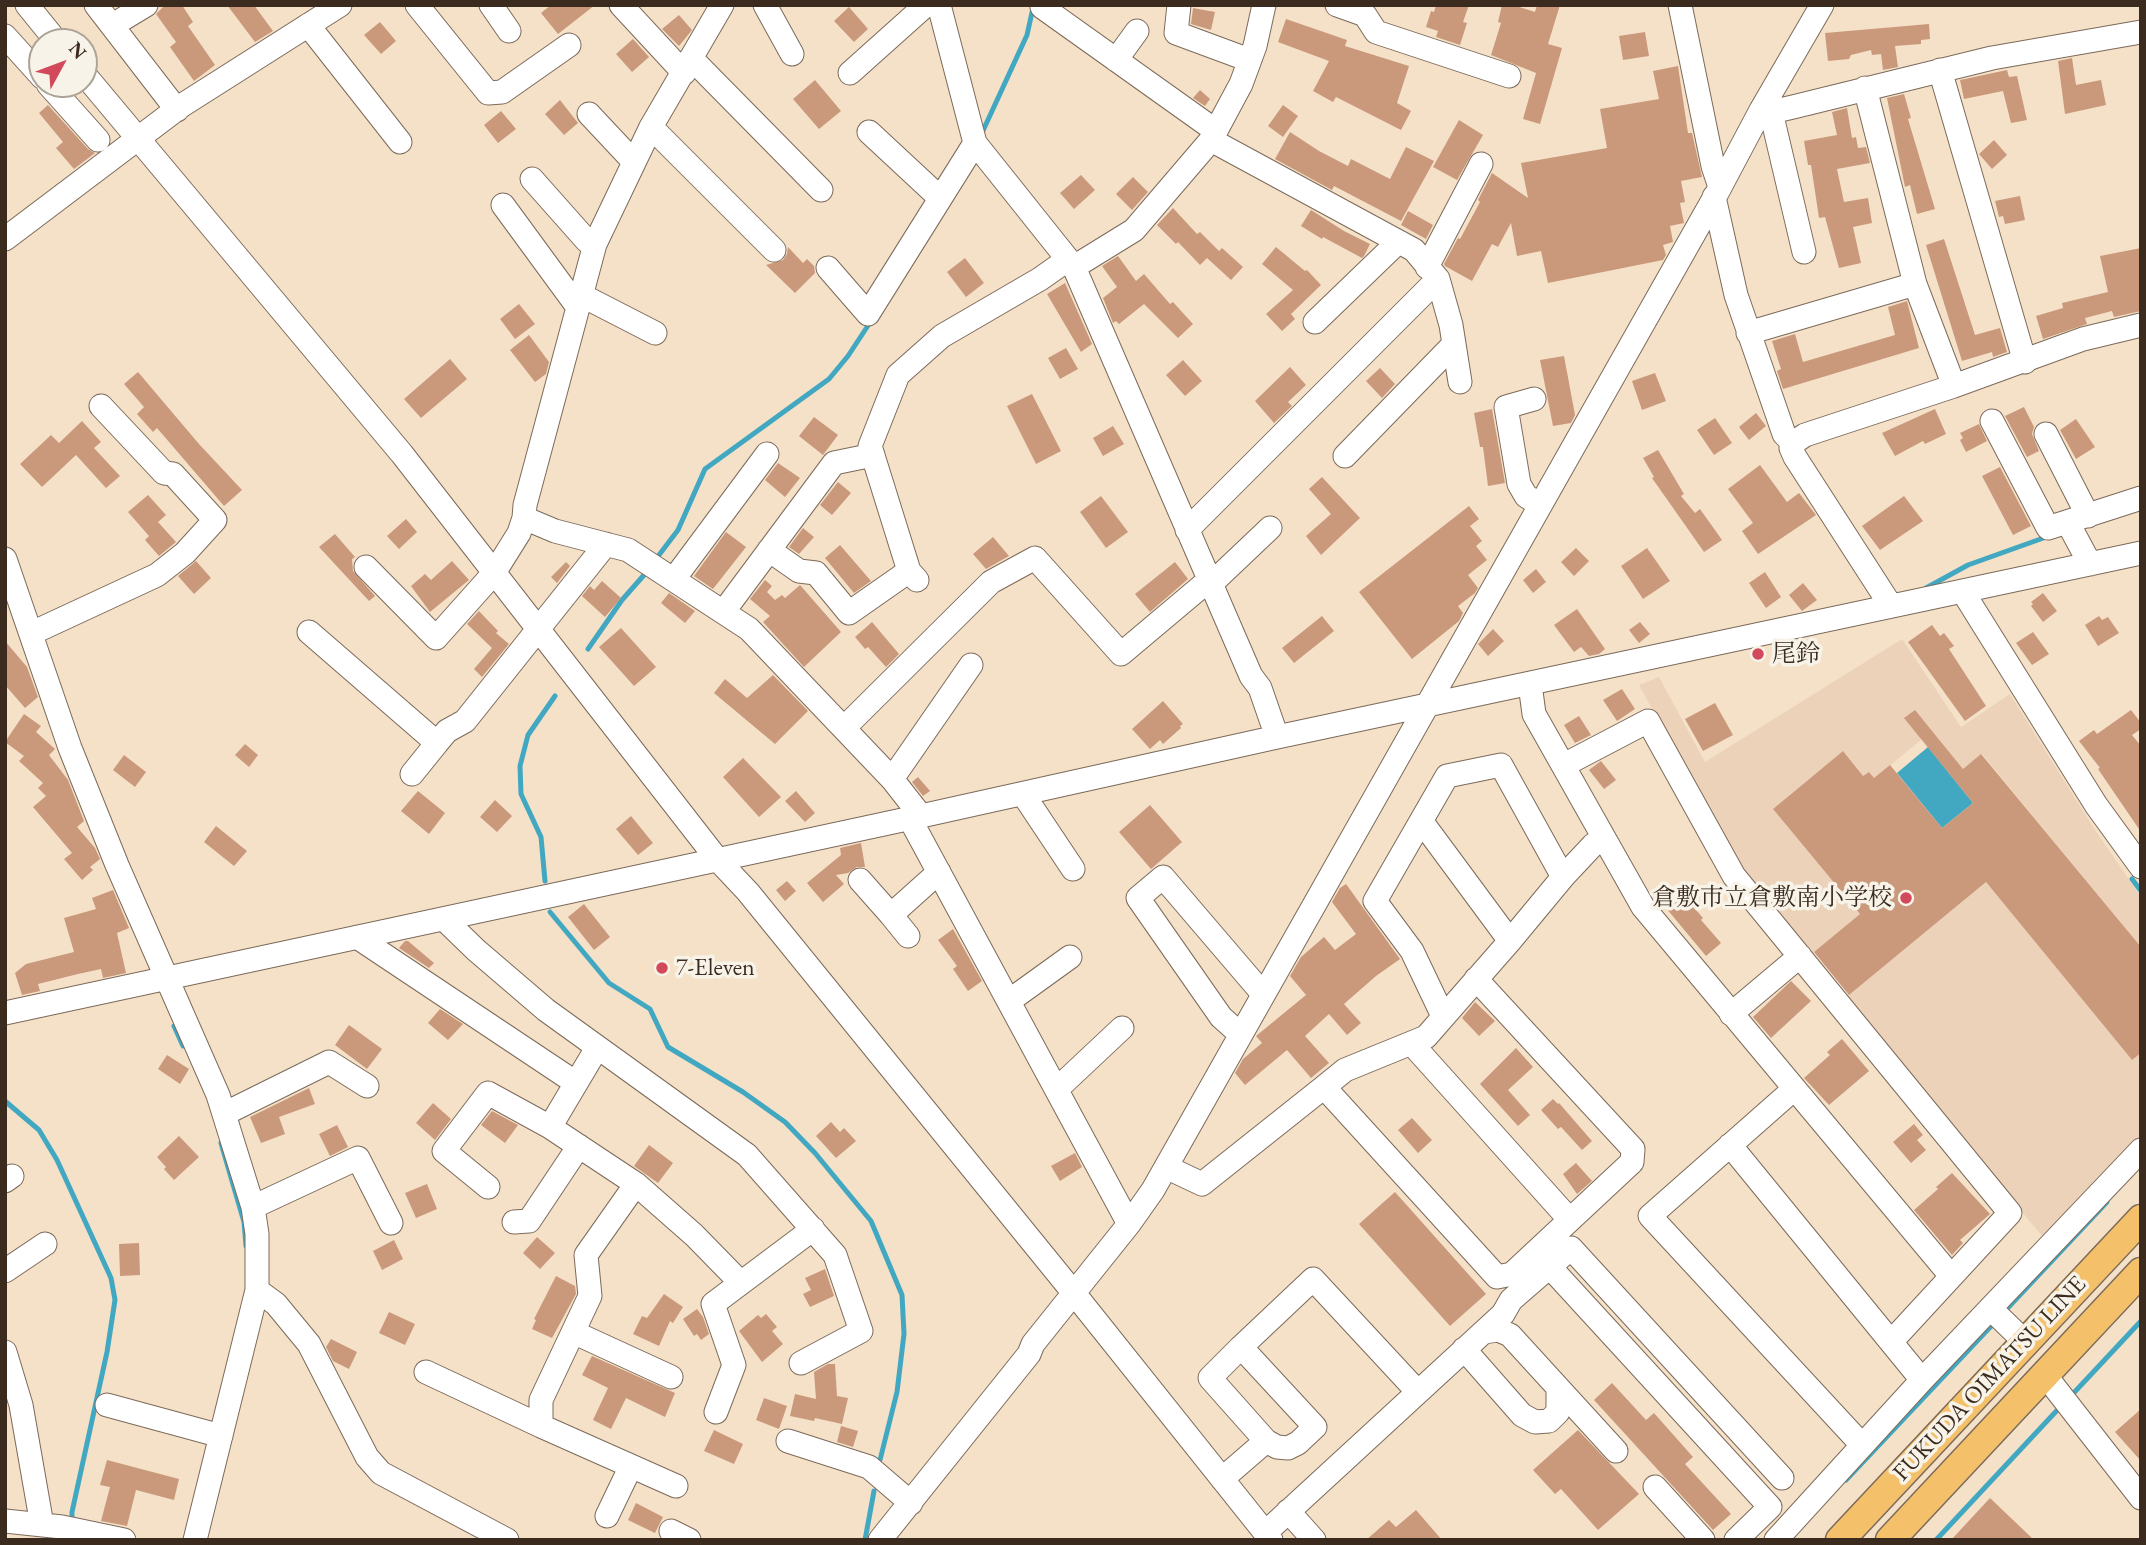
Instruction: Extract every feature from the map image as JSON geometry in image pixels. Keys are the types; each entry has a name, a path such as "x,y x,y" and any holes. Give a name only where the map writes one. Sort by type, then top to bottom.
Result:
{"main road":[{"name":"FUKUDA OIMATSU LINE","path":"1840,1540 2141,1219"},
{"name":"FUKUDA OIMATSU LINE","path":"1890,1540 2141,1272"}],"street":[{"path":"27,5 46,28"},
{"path":"96,5 177,110"},
{"path":"113,25 146,5"},
{"path":"5,239 177,110 340,5"},
{"path":"417,5 488,93 502,92 569,45"},
{"path":"491,5 509,31"},
{"path":"621,5 821,190"},
{"path":"366,566 436,638 494,573 519,533 524,518 525,505 595,244 651,127 722,5"},
{"path":"765,5 792,54"},
{"path":"850,73 926,5"},
{"path":"940,5 975,143 1071,264 1251,676 1260,688 1277,737"},
{"path":"1043,5 1042,7 1116,60 1213,136 1414,250 1432,273 1451,325 1460,382"},
{"path":"1179,5 1176,33 1250,60"},
{"path":"769,550 799,571 816,573 849,613 913,576 870,446 898,375 942,336 1040,279 1134,230 1213,136 1241,84 1264,5"},
{"path":"1337,5 1365,15 1376,32 1509,76"},
{"path":"1680,5 1736,295 1784,435 1793,443"},
{"path":"880,1540 1129,1224 1166,1167 1236,1031 1425,707 1536,502 1766,111 1822,5"},
{"path":"308,25 400,142"},
{"path":"1116,60 1137,31"},
{"path":"1766,111 1992,58 2141,32"},
{"path":"5,36 28,61"},
{"path":"1940,70 2025,362"},
{"path":"1865,88 1915,284 1954,386"},
{"path":"98,91 402,454 717,859 748,892 1268,1536 1288,1511 1503,1314 1510,1300 1571,1248 1782,1478"},
{"path":"60,98 98,140"},
{"path":"1766,111 1804,252"},
{"path":"589,114 634,162"},
{"path":"651,127 774,250"},
{"path":"869,132 940,198"},
{"path":"828,268 868,314 975,143"},
{"path":"1187,530 1432,273 1481,164"},
{"path":"532,179 587,241 595,244"},
{"path":"503,205 579,300 655,333"},
{"path":"1315,322 1398,242"},
{"path":"1748,333 1915,284"},
{"path":"1891,606 1795,457 1791,448 1793,443 1805,435 2025,362 2083,339 2141,325"},
{"path":"1345,456 1454,344"},
{"path":"1534,398 1506,407 1519,484 1526,496 1536,502"},
{"path":"32,633 157,575 185,553 215,520 173,474 164,473 101,406"},
{"path":"1992,421 2048,528 2075,525 2141,498"},
{"path":"2046,434 2090,564"},
{"path":"674,579 767,454"},
{"path":"724,611 834,463 873,455"},
{"path":"524,518 555,531 628,550 724,611 749,629 892,779 915,818 939,872 1129,1224"},
{"path":"845,728 990,582 1035,558 1121,654 1210,582 1270,528"},
{"path":"412,774 447,730 465,721 606,544"},
{"path":"5,559 70,748 224,1114 253,1207 257,1234 257,1290 195,1540"},
{"path":"5,1013 1891,606 2090,564 2138,559"},
{"path":"1963,592 2096,805 2141,867"},
{"path":"309,632 437,743"},
{"path":"892,779 971,665"},
{"path":"1530,684 1534,714 1643,907 1951,1276"},
{"path":"1564,765 1648,721 1734,876 2010,1213 1891,1342"},
{"path":"1443,1016 1412,951 1375,901 1447,776 1501,765 1563,877"},
{"path":"1023,794 1073,869"},
{"path":"1422,822 1510,941"},
{"path":"1166,1167 1202,1184 1345,1070 1426,1037 1563,877 1593,845 1604,838"},
{"path":"891,915 939,872"},
{"path":"1236,1031 1221,1017 1138,898 1163,877 1260,990"},
{"path":"860,880 908,936"},
{"path":"444,919 545,1010 713,1128 747,1155 835,1255 861,1331 801,1363"},
{"path":"357,937 576,1083"},
{"path":"1731,1014 1800,956"},
{"path":"1009,1001 1070,957"},
{"path":"1324,1087 1497,1277 1512,1274 1632,1162 1633,1149 1476,979"},
{"path":"1057,1089 1122,1028"},
{"path":"1412,1044 1570,1220"},
{"path":"550,1127 597,1048"},
{"path":"224,1114 329,1062 367,1086"},
{"path":"1794,1089 1650,1216 1862,1445"},
{"path":"488,1187 444,1151 488,1093 550,1127 636,1184 741,1283"},
{"path":"1730,1145 1922,1380"},
{"path":"514,1222 529,1221 579,1146"},
{"path":"1776,1540 1922,1380 1997,1314 2141,1150"},
{"path":"253,1207 358,1158 391,1223"},
{"path":"541,1426 541,1400 590,1296 586,1255 636,1184"},
{"path":"716,1412 734,1365 713,1304 813,1229"},
{"path":"5,1271 46,1244"},
{"path":"1549,1266 1770,1507 1736,1540"},
{"path":"1241,1347 1315,1427 1298,1443 1288,1448 1277,1447 1266,1441 1210,1378 1241,1347 1313,1279 1418,1391"},
{"path":"257,1290 276,1304 309,1344 367,1457 381,1473 473,1531 507,1540"},
{"path":"1997,1314 2025,1342"},
{"path":"1483,1332 1498,1329 1510,1335 1616,1451"},
{"path":"573,1332 671,1377"},
{"path":"1464,1349 1522,1415 1535,1423 1549,1421 1558,1412 1558,1388"},
{"path":"5,1352 63,1530"},
{"path":"426,1372 676,1486"},
{"path":"2045,1375 2141,1498"},
{"path":"107,1405 221,1436"},
{"path":"788,1441 869,1467 911,1503"},
{"path":"1222,1479 1266,1441"},
{"path":"607,1516 631,1466"},
{"path":"1655,1487 1703,1540"},
{"path":"1288,1511 1314,1540"},
{"path":"5,1521 124,1540"}],"shaded area":[{"path":"1902,639 1961,727 2010,694 2095,830 2141,897 2141,947 1982,754 1963,769 1932,731 1882,772 1924,839 1869,772 1863,776 1843,751 1773,809 1860,914 1813,953 1848,996 1986,882 2132,1060 2141,1053 2141,1141 2046,1241 1740,869 1639,685 1659,677 1705,762"}],"water":[{"path":"1928,747 1973,803 1942,828 1897,773"}],"building":[{"path":"165,5 182,5 193,22 188,26 215,65 194,81 170,47 176,42 156,14"},
{"path":"227,5 254,5 273,31 255,42"},
{"path":"551,5 595,5 558,34 541,13"},
{"path":"1436,5 1469,5 1463,22 1467,23 1460,45 1436,37 1438,31 1426,27"},
{"path":"1502,5 1513,5 1535,12 1537,5 1560,5 1548,44 1562,48 1540,124 1523,119 1536,73 1491,55 1501,23 1498,22"},
{"path":"849,7 868,29 854,42 834,21"},
{"path":"1193,8 1215,12 1211,30 1191,24"},
{"path":"679,15 692,30 679,46 662,29"},
{"path":"1286,19 1347,40 1345,46 1409,66 1397,103 1411,111 1401,130 1336,97 1333,102 1313,91 1329,61 1278,42"},
{"path":"380,22 396,41 381,54 364,35"},
{"path":"1929,24 1930,39 1921,40 1921,44 1895,46 1898,67 1883,70 1881,54 1872,55 1871,50 1851,55 1849,59 1828,61 1825,33"},
{"path":"1645,32 1649,56 1623,60 1619,36"},
{"path":"633,39 649,57 632,72 616,54"},
{"path":"2072,58 2076,85 2101,80 2106,105 2065,114 2058,61"},
{"path":"1678,66 1688,133 1692,133 1702,177 1681,181 1685,202 1680,203 1684,223 1670,226 1673,242 1663,245 1666,255 1663,260 1548,283 1541,251 1517,256 1511,223 1498,247 1492,244 1472,281 1445,266 1480,202 1478,200 1492,173 1528,198 1521,163 1607,148 1600,109 1659,99 1653,71"},
{"path":"2007,70 2009,77 2017,76 2027,120 2011,123 2003,91 1964,99 1960,80"},
{"path":"815,80 841,111 819,129 793,99"},
{"path":"1200,90 1210,99 1205,106 1193,98"},
{"path":"1904,94 1911,118 1908,119 1935,209 1917,214 1910,185 1905,187 1887,98"},
{"path":"560,100 578,123 564,135 545,114"},
{"path":"48,105 88,149 95,153 74,169 56,148 63,142 39,113"},
{"path":"1283,105 1298,116 1283,137 1268,126"},
{"path":"1847,108 1852,138 1856,137 1858,148 1866,147 1870,163 1837,169 1844,202 1868,198 1872,223 1853,227 1861,263 1839,268 1825,217 1819,218 1811,165 1808,165 1804,141 1837,135 1832,112"},
{"path":"501,111 516,129 498,143 484,125"},
{"path":"1459,120 1483,135 1457,180 1433,167"},
{"path":"1290,132 1348,166 1351,159 1390,179 1406,147 1434,161 1401,221 1334,186 1332,190 1275,159"},
{"path":"1994,140 2007,155 1992,169 1979,154"},
{"path":"1081,175 1095,190 1074,209 1060,193"},
{"path":"1133,177 1148,192 1132,210 1116,194"},
{"path":"2020,196 2025,220 2005,224 2003,216 1999,217 1995,201"},
{"path":"1173,208 1197,234 1200,232 1219,251 1222,248 1243,267 1231,280 1207,258 1200,265 1157,225"},
{"path":"1311,210 1370,244 1364,256 1362,258 1323,237 1322,239 1301,226"},
{"path":"1408,211 1433,225 1426,239 1401,225"},
{"path":"1944,239 1975,335 2000,328 2007,352 1993,357 1992,352 1962,361 1926,245"},
{"path":"788,247 803,263 807,259 814,266 815,273 795,293 766,265 783,260"},
{"path":"1276,247 1307,270 1321,285 1291,314 1295,319 1282,331 1266,314 1293,290 1262,264"},
{"path":"2141,248 2141,311 2114,317 2112,311 2085,318 2087,324 2043,339 2036,316 2063,308 2062,303 2108,292 2100,256"},
{"path":"1118,256 1136,281 1144,274 1170,304 1173,302 1193,324 1178,338 1144,304 1119,324 1116,321 1113,323 1103,298 1117,287 1102,266"},
{"path":"965,258 984,283 966,297 947,272"},
{"path":"1065,283 1092,344 1081,352 1047,294"},
{"path":"1907,301 1919,348 1783,389 1777,371 1781,369 1772,341 1795,334 1803,362 1895,335 1888,307"},
{"path":"519,304 535,324 515,339 500,319"},
{"path":"529,335 549,362 546,374 535,382 510,350"},
{"path":"1066,348 1078,369 1060,379 1048,358"},
{"path":"1564,356 1575,415 1571,423 1553,426 1540,360"},
{"path":"450,359 467,379 421,418 404,399"},
{"path":"1183,360 1202,381 1185,396 1166,375"},
{"path":"1290,367 1306,385 1288,402 1292,406 1274,423 1255,401"},
{"path":"1380,368 1395,384 1382,398 1366,381"},
{"path":"138,372 242,490 224,506 157,428 153,432 137,414 144,407 124,384"},
{"path":"1655,373 1666,401 1642,410 1632,381"},
{"path":"1032,394 1061,451 1036,464 1007,406"},
{"path":"2024,407 2034,427 2032,434 2039,451 2027,457 2005,416"},
{"path":"1492,409 1505,483 1488,486 1483,447 1480,447 1474,413"},
{"path":"1935,409 1946,434 1925,444 1923,441 1895,456 1882,433"},
{"path":"1756,413 1766,426 1749,440 1739,427"},
{"path":"814,417 838,435 823,455 799,436"},
{"path":"1715,418 1732,443 1714,455 1697,430"},
{"path":"2076,419 2095,447 2076,459 2060,430"},
{"path":"82,421 101,442 94,448 120,476 106,488 76,455 42,487 20,464 51,435 59,443"},
{"path":"1979,424 1987,441 1966,452 1960,440 1963,438 1960,433"},
{"path":"1113,426 1124,444 1103,456 1093,438"},
{"path":"1658,450 1684,494 1681,496 1695,513 1700,509 1722,540 1704,552 1652,478 1654,477 1643,458"},
{"path":"778,463 800,478 785,497 765,480"},
{"path":"1760,465 1787,502 1799,493 1816,515 1758,554 1742,531 1753,523 1728,489"},
{"path":"2000,467 2031,526 2013,535 1982,476"},
{"path":"1322,477 1360,518 1321,555 1306,536 1331,514 1309,489"},
{"path":"838,482 851,493 832,515 820,505"},
{"path":"148,495 166,515 158,522 176,542 159,556 145,540 149,536 128,512"},
{"path":"1101,496 1128,532 1106,548 1080,512"},
{"path":"1904,496 1923,521 1880,550 1862,526"},
{"path":"1469,506 1479,519 1470,526 1482,541 1476,546 1487,560 1468,575 1478,588 1458,606 1463,613 1459,621 1412,659 1359,592"},
{"path":"406,519 417,532 399,549 387,536"},
{"path":"803,528 814,537 799,554 789,547"},
{"path":"726,532 746,547 713,589 694,576"},
{"path":"335,534 355,557 352,559 353,571 375,596 369,601 319,547"},
{"path":"993,537 1009,556 986,569 973,554"},
{"path":"840,545 871,581 854,593 825,558"},
{"path":"1576,548 1589,561 1574,576 1561,562"},
{"path":"1647,548 1670,581 1643,599 1621,566"},
{"path":"196,561 211,578 194,594 178,576"},
{"path":"452,561 469,580 430,612 411,586 425,574 431,580"},
{"path":"566,562 570,566 557,583 551,577"},
{"path":"1175,562 1188,579 1150,612 1135,594"},
{"path":"1536,569 1546,582 1533,593 1523,580"},
{"path":"1765,572 1781,597 1766,608 1749,583"},
{"path":"765,580 772,586 767,592 775,600 782,595 785,598 800,585 841,632 804,667 763,622 770,616 750,599"},
{"path":"602,581 621,598 605,617 582,596 590,586 594,590"},
{"path":"1803,583 1817,600 1802,611 1789,595"},
{"path":"669,593 695,611 685,623 661,603"},
{"path":"2043,593 2057,611 2043,622 2031,602"},
{"path":"1577,609 1605,649 1599,654 1589,656 1581,647 1574,652 1554,625"},
{"path":"479,611 498,631 496,633 509,644 482,677 474,669 492,648 467,624"},
{"path":"1322,616 1334,631 1294,663 1282,648"},
{"path":"2099,616 2102,620 2108,617 2119,633 2098,646 2085,625"},
{"path":"872,622 899,654 886,667 855,637"},
{"path":"1640,622 1650,634 1639,643 1629,630"},
{"path":"1932,625 1940,636 1944,633 1954,646 1949,649 1986,706 1965,721 1908,642"},
{"path":"621,628 656,667 634,686 599,647"},
{"path":"1493,629 1504,641 1488,656 1478,644"},
{"path":"2033,632 2049,654 2032,665 2016,643"},
{"path":"5,641 27,667 38,697 25,708 5,685"},
{"path":"773,675 808,711 775,744 714,693 725,679 747,698"},
{"path":"1622,689 1635,709 1617,721 1603,700"},
{"path":"1163,701 1183,724 1163,744 1160,740 1150,749 1132,729"},
{"path":"1715,703 1733,735 1703,751 1685,719"},
{"name":"倉敷市立倉敷南小学校","path":"1915,710 1963,769 1981,754 2141,947 2141,1053 2132,1060 1986,882 1849,995 1814,952 1860,914 1773,809 1843,751 1863,776 1869,772 1874,778 1890,765 1942,828 1973,803 1904,718"},
{"path":"2131,710 2141,723 2141,729 2132,735 2141,746 2141,832 2098,769 2100,768 2079,741 2094,730 2097,734"},
{"path":"24,714 41,726 36,732 55,749 49,755 68,780 84,821 77,827 95,848 100,859 90,867 93,870 82,880 64,859 72,853 33,807 46,796 38,788 43,783 19,761 24,756 5,742"},
{"path":"1579,716 1591,735 1575,743 1564,725"},
{"path":"245,744 258,755 249,767 235,755"},
{"path":"124,755 146,772 135,787 113,770"},
{"path":"743,758 781,797 759,817 723,777"},
{"path":"1601,761 1616,780 1604,789 1589,770"},
{"path":"918,777 930,791 923,796 912,782"},
{"path":"418,791 445,813 429,834 401,811"},
{"path":"796,791 815,813 805,822 785,801"},
{"path":"495,800 512,816 497,832 480,817"},
{"path":"1150,805 1182,842 1151,869 1119,832"},
{"path":"631,816 653,843 638,855 616,829"},
{"path":"216,826 247,851 234,866 204,842"},
{"path":"861,843 865,867 857,867 848,873 836,875 844,884 823,902 807,883 841,855 840,848"},
{"path":"787,881 796,891 785,901 776,890"},
{"path":"1346,884 1400,959 1344,1004 1361,1023 1347,1035 1329,1014 1305,1036 1329,1063 1311,1078 1287,1050 1245,1085 1235,1073 1243,1059 1262,1043 1256,1036 1306,995 1290,976 1301,957 1324,937 1335,950 1356,934 1332,902 1340,888"},
{"path":"1677,888 1721,943 1706,956 1661,902"},
{"path":"113,890 129,928 117,933 126,973 103,978 101,969 38,984 40,991 22,995 15,973 26,964 74,952 64,918 96,909 92,898"},
{"path":"584,904 610,937 594,950 568,917"},
{"path":"953,929 982,981 968,991 953,969 957,966 938,940"},
{"path":"405,941 434,963 429,968 399,948"},
{"path":"1791,981 1811,1001 1771,1038 1753,1017"},
{"path":"1475,1002 1495,1021 1479,1036 1462,1018"},
{"path":"440,1009 463,1024 448,1040 428,1023"},
{"path":"349,1025 382,1049 367,1069 335,1045"},
{"path":"1842,1039 1869,1071 1829,1105 1804,1078 1830,1055 1827,1052"},
{"path":"1516,1048 1533,1067 1508,1090 1530,1115 1518,1126 1480,1084"},
{"path":"167,1055 189,1069 180,1084 158,1069"},
{"path":"309,1088 315,1104 279,1117 285,1134 261,1143 250,1117"},
{"path":"1553,1099 1592,1141 1582,1150 1541,1110"},
{"path":"433,1103 451,1119 435,1140 416,1123"},
{"path":"492,1111 518,1125 505,1143 481,1125"},
{"path":"1412,1118 1432,1140 1418,1153 1398,1130"},
{"path":"831,1122 840,1132 844,1128 856,1141 836,1158 816,1136"},
{"path":"1914,1124 1923,1135 1917,1140 1926,1150 1911,1163 1893,1142"},
{"path":"337,1125 348,1147 330,1156 319,1134"},
{"path":"179,1136 199,1157 174,1180 157,1157"},
{"path":"649,1145 673,1163 658,1183 634,1166"},
{"path":"1075,1153 1082,1167 1060,1181 1051,1166"},
{"path":"1576,1163 1592,1181 1577,1194 1563,1174"},
{"path":"1952,1173 1990,1214 1960,1240 1963,1243 1952,1255 1914,1210"},
{"path":"427,1184 437,1209 416,1218 405,1193"},
{"path":"1395,1192 1486,1294 1450,1326 1359,1224"},
{"path":"537,1237 555,1253 540,1269 523,1253"},
{"path":"394,1240 403,1259 382,1270 373,1251"},
{"path":"139,1243 140,1275 120,1276 119,1244"},
{"path":"825,1269 834,1296 810,1307 803,1294 811,1290 805,1278"},
{"path":"556,1276 575,1286 576,1294 552,1338 532,1329 536,1320 534,1319"},
{"path":"664,1294 683,1307 673,1323 670,1321 659,1346 633,1334 642,1316 647,1318"},
{"path":"697,1309 709,1334 701,1340 697,1334 694,1336 683,1319"},
{"path":"389,1312 415,1324 405,1345 379,1333"},
{"path":"766,1314 777,1327 772,1331 783,1344 762,1362 739,1331 758,1315 761,1318"},
{"path":"331,1339 357,1352 349,1369 333,1361 326,1347"},
{"path":"592,1356 675,1393 665,1417 626,1398 611,1429 593,1420 608,1388 582,1375"},
{"path":"828,1364 835,1364 837,1396 848,1398 842,1424 790,1416 795,1394 816,1399 814,1372"},
{"path":"1612,1383 1646,1420 1654,1413 1693,1457 1685,1464 1731,1514 1713,1530 1594,1400"},
{"path":"764,1398 787,1406 779,1429 756,1420"},
{"path":"2141,1409 2141,1461 2115,1432"},
{"path":"841,1426 858,1431 853,1447 837,1442"},
{"path":"714,1430 743,1444 734,1464 704,1451"},
{"path":"1578,1430 1639,1494 1598,1530 1561,1489 1555,1494 1533,1470"},
{"path":"107,1460 179,1479 174,1500 136,1490 127,1526 101,1521 110,1487 100,1485"},
{"path":"1990,1498 2034,1540 1951,1540"},
{"path":"636,1503 663,1517 655,1533 628,1520"},
{"path":"1416,1510 1442,1540 1366,1540 1389,1520 1396,1527"}],"waterway":[{"path":"981,135 1027,35 1033,8"},
{"path":"659,555 678,530 705,469 829,379 871,321"},
{"path":"1926,588 1968,565 2049,536"},
{"path":"588,649 622,600 644,575"},
{"path":"545,881 541,837 521,794 520,766 528,735 555,696"},
{"path":"2132,879 2141,891"},
{"path":"550,912 609,983 650,1009 668,1047 743,1092 785,1122 815,1153 871,1221 902,1295 904,1334 897,1392 880,1460"},
{"path":"174,1026 183,1046"},
{"path":"5,1101 39,1130 57,1160 111,1278 115,1300 72,1523"},
{"path":"221,1143 244,1222 246,1246"},
{"path":"2004,1312 2107,1202"},
{"path":"2069,1398 2141,1321"},
{"path":"1846,1480 1995,1322"},
{"path":"1936,1540 2062,1405"},
{"path":"865,1540 874,1491"}],"place":[{"name":"尾鈴","path":"1758,654"},
{"name":"倉敷市立倉敷南小学校","path":"1906,898"},
{"name":"7-Eleven","path":"662,968"}]}
